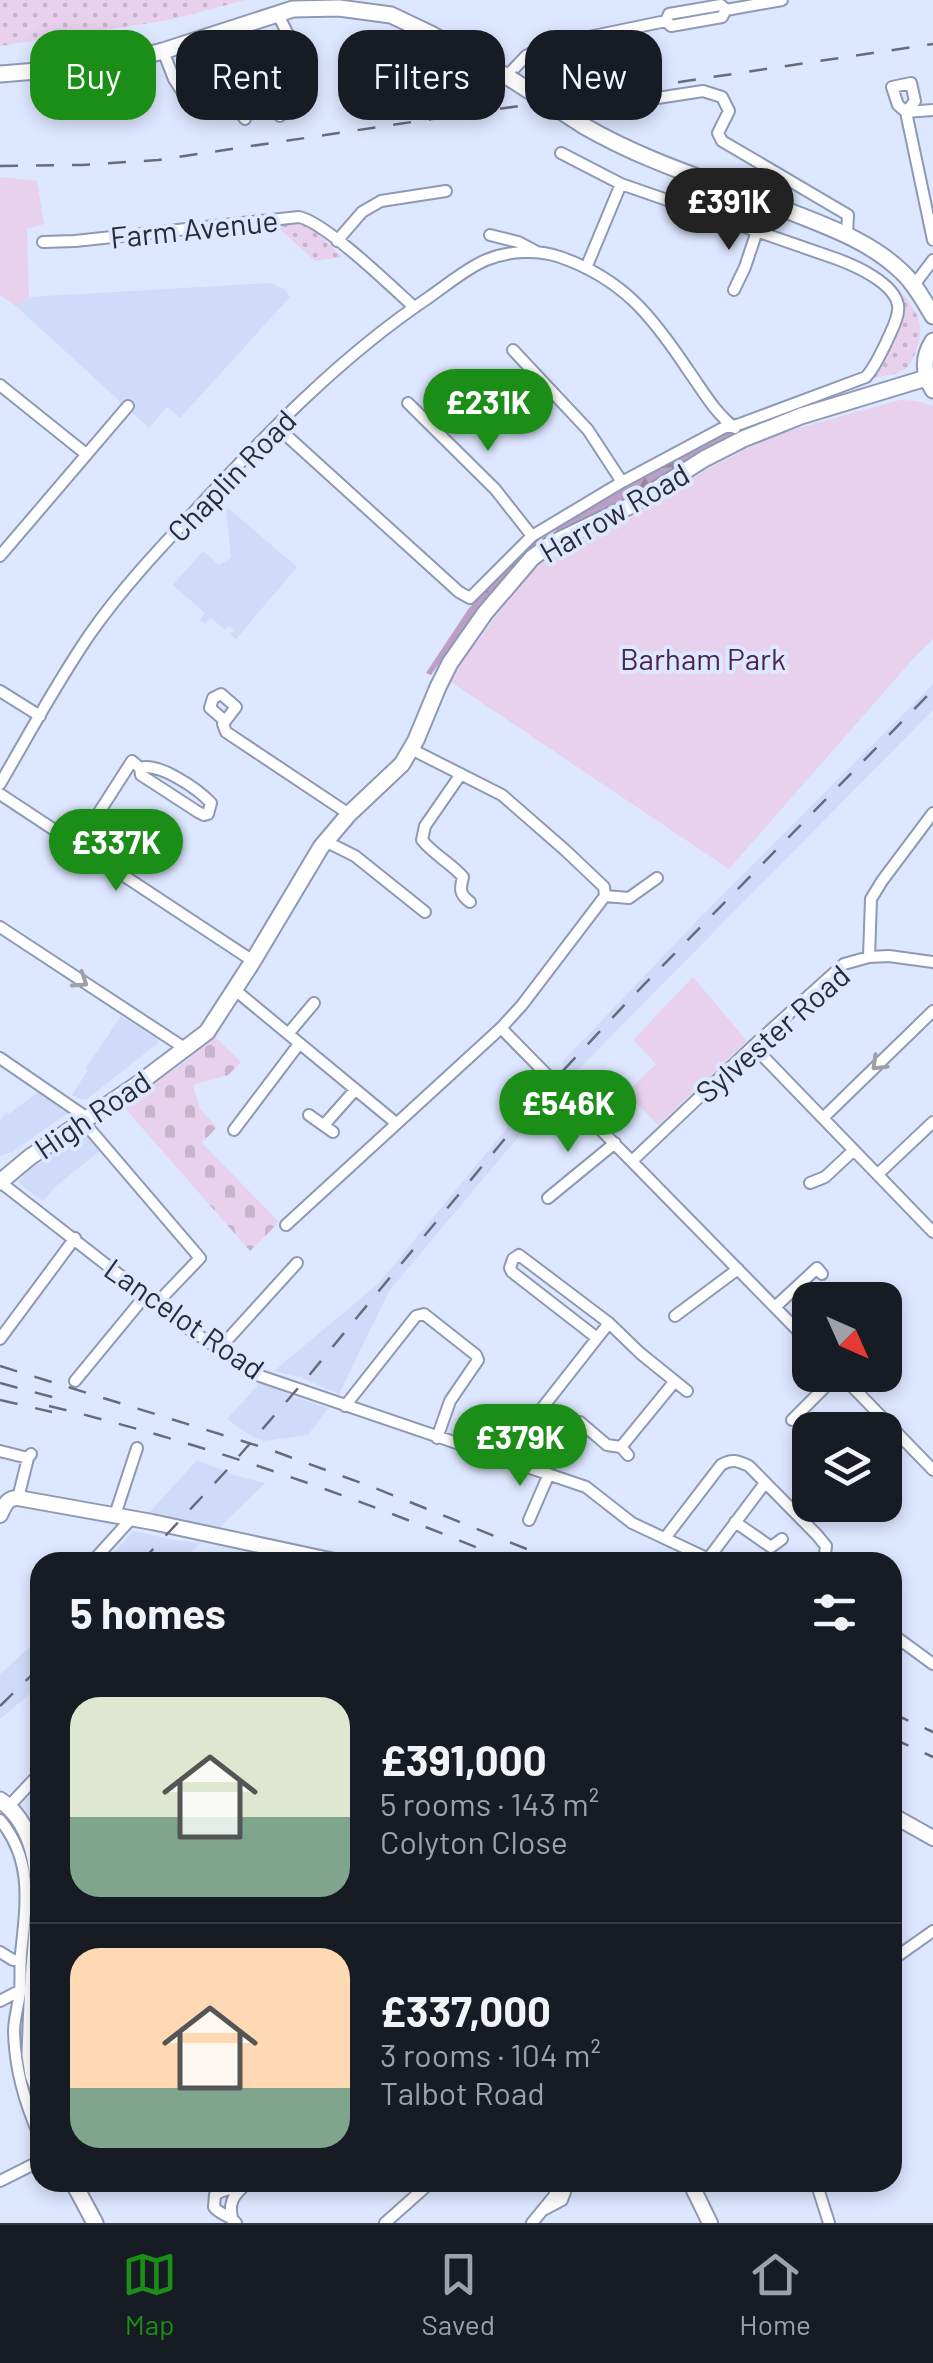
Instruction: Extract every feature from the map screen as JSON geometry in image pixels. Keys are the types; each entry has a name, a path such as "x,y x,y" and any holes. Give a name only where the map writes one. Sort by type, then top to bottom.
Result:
{"main road":[{"path":"339,8 360,0"},
{"path":"0,74 86,67 164,51 293,9 393,8 635,154 760,199 869,246 903,272 933,316"},
{"path":"929,384 925,359 933,341"},
{"name":"Harrow Road","path":"186,1050 207,1032 235,990 325,841 392,775 411,749 450,663 486,612 532,558 743,439 801,416 929,384"},
{"name":"High Road","path":"0,1182 84,1118 186,1050"},
{"path":"3,1808 26,1833 30,1847"},
{"path":"30,1967 30,2054"},
{"path":"78,2192 94,2223"}],"street":[{"path":"509,78 526,56 545,46 666,21 669,14 720,4 726,10 782,0"},
{"path":"276,13 285,30"},
{"path":"164,51 176,82"},
{"path":"662,97 703,91 722,98 728,111 718,133 722,141 848,215 847,234"},
{"path":"933,110 906,112 933,240"},
{"path":"561,153 622,184 757,231 734,290"},
{"path":"586,268 622,184"},
{"path":"338,241 362,212 381,201 446,191"},
{"name":"Farm Avenue","path":"43,242 300,217 338,241 414,307"},
{"name":"Harrow Road","path":"276,426 470,598 532,536 622,482 722,428 866,377 874,368 898,313 894,296 855,266 757,231"},
{"name":"Chaplin Road","path":"490,235 538,252"},
{"name":"Chaplin Road","path":"0,784 91,633 125,589 231,471 338,367 414,307 489,259 538,252 557,256 608,279 632,297 719,414 743,439"},
{"path":"914,285 933,260"},
{"path":"513,350 588,430 622,482"},
{"path":"0,385 86,454"},
{"path":"408,404 495,489 532,536"},
{"path":"2,549 128,406"},
{"path":"0,691 40,716"},
{"path":"225,721 226,732 349,814"},
{"path":"286,1225 501,1028 605,896 604,887 502,795 411,749"},
{"path":"136,765 164,771 190,786 211,803 208,814 153,785 136,765"},
{"path":"78,845 136,765"},
{"path":"461,774 425,826 422,840 463,876 460,889 470,902"},
{"path":"0,794 253,961"},
{"path":"869,957 871,899 933,814"},
{"path":"325,841 356,856 425,912"},
{"path":"605,896 629,898 657,878"},
{"path":"0,927 186,1050"},
{"name":"Sylvester Road","path":"633,1160 838,968 869,957 933,962"},
{"path":"235,990 396,1123"},
{"path":"288,1034 314,1003"},
{"path":"823,1118 933,1011"},
{"path":"501,1028 792,1324"},
{"path":"234,1130 299,1044"},
{"path":"753,1046 933,1232"},
{"path":"0,1058 84,1118 200,1258 156,1304"},
{"path":"309,1115 328,1129 354,1090"},
{"path":"878,1174 933,1122"},
{"path":"548,1198 615,1143"},
{"path":"810,1183 826,1177 854,1150"},
{"name":"Lancelot Road","path":"0,1182 156,1304 260,1376 586,1487 632,1523 694,1552"},
{"path":"0,1339 75,1238"},
{"path":"596,1338 512,1272 513,1260 518,1255 609,1323 687,1390"},
{"path":"220,1349 296,1264"},
{"path":"774,1306 817,1269"},
{"path":"674,1316 738,1270"},
{"path":"75,1381 146,1296"},
{"path":"345,1406 416,1316 424,1314 478,1360 450,1401 437,1438"},
{"path":"503,1458 609,1323"},
{"path":"580,1422 607,1445 624,1451 674,1381"},
{"path":"800,1412 821,1392"},
{"path":"856,1392 933,1470"},
{"path":"116,1516 138,1448"},
{"path":"0,1451 30,1456 0,1515"},
{"path":"665,1538 729,1460 749,1466 826,1546 825,1552"},
{"path":"529,1520 549,1474"},
{"path":"718,1552 766,1483"},
{"path":"10,1496 289,1552"},
{"path":"101,1552 131,1520"},
{"path":"736,1522 771,1547 782,1539"},
{"path":"902,1641 933,1664"},
{"path":"30,1782 3,1808 22,1860 27,1896 21,1960 27,1987 14,2027 16,2065 30,2112"},
{"path":"902,1821 933,1838"},
{"path":"902,1953 933,1931"},
{"path":"0,1952 21,1960"},
{"path":"0,2001 27,1987"},
{"path":"0,2181 30,2166"},
{"path":"219,2192 214,2207 234,2221"},
{"path":"234,2221 231,2205 238,2192"},
{"path":"385,2223 420,2192"},
{"path":"532,2223 556,2192"},
{"path":"695,2192 710,2223"},
{"path":"819,2192 829,2223"}],"shaded area":[{"path":"270,283 284,289 290,297 180,418 167,407 149,428 17,307 29,297"},
{"path":"226,510 297,567 236,639 229,626 225,630 211,618 205,624 200,620 205,613 173,585 203,551 219,565 231,558"},
{"path":"933,684 933,710 574,1074 563,1066 562,1062 714,903"},
{"path":"121,1016 158,1039 158,1043 87,1099 72,1095 86,1068"},
{"path":"544,1087 551,1098 389,1291 339,1394 274,1371 379,1283"},
{"path":"38,1092 68,1113 12,1152 0,1156 0,1121"},
{"path":"84,1131 101,1150 43,1201 20,1184 28,1171"},
{"path":"260,1383 328,1408 308,1435 263,1441 227,1419"},
{"path":"197,1460 265,1483 217,1530 146,1516"},
{"path":"133,1531 201,1543 191,1552 115,1552"},
{"path":"30,1647 30,1694 0,1719 0,1674"}],"green space":[{"path":"0,0 246,0 169,20 104,30 30,30 30,41 0,46"},
{"path":"0,177 37,181 44,224 27,229 29,297 17,307 0,295"},
{"path":"305,223 342,257 315,261 279,228"},
{"path":"903,294 920,325 915,353 905,369 873,378 893,338"},
{"name":"Barham Park","path":"900,400 933,406 933,639 729,869 448,680 530,573 547,560 635,515 704,471 773,435"},
{"path":"729,431 733,435 617,504 557,533 555,529 629,483"},
{"path":"537,538 540,542 496,589 431,675 426,673 469,608"},
{"path":"693,977 747,1041 658,1125 626,1093 656,1064 633,1040"},
{"path":"213,1035 241,1062 228,1075 193,1085 200,1109 217,1127 202,1143 279,1222 250,1251 122,1105 185,1062"}],"railway":[{"path":"0,166 158,160 933,44"},
{"path":"150,1552 306,1379 546,1089 933,690"},
{"path":"0,1366 268,1449 534,1552"},
{"path":"0,1383 67,1401"},
{"path":"0,1400 52,1412"},
{"path":"49,1406 284,1475 487,1552"},
{"path":"0,1706 30,1677"},
{"path":"902,1718 933,1732"},
{"path":"902,1743 933,1757"}]}
